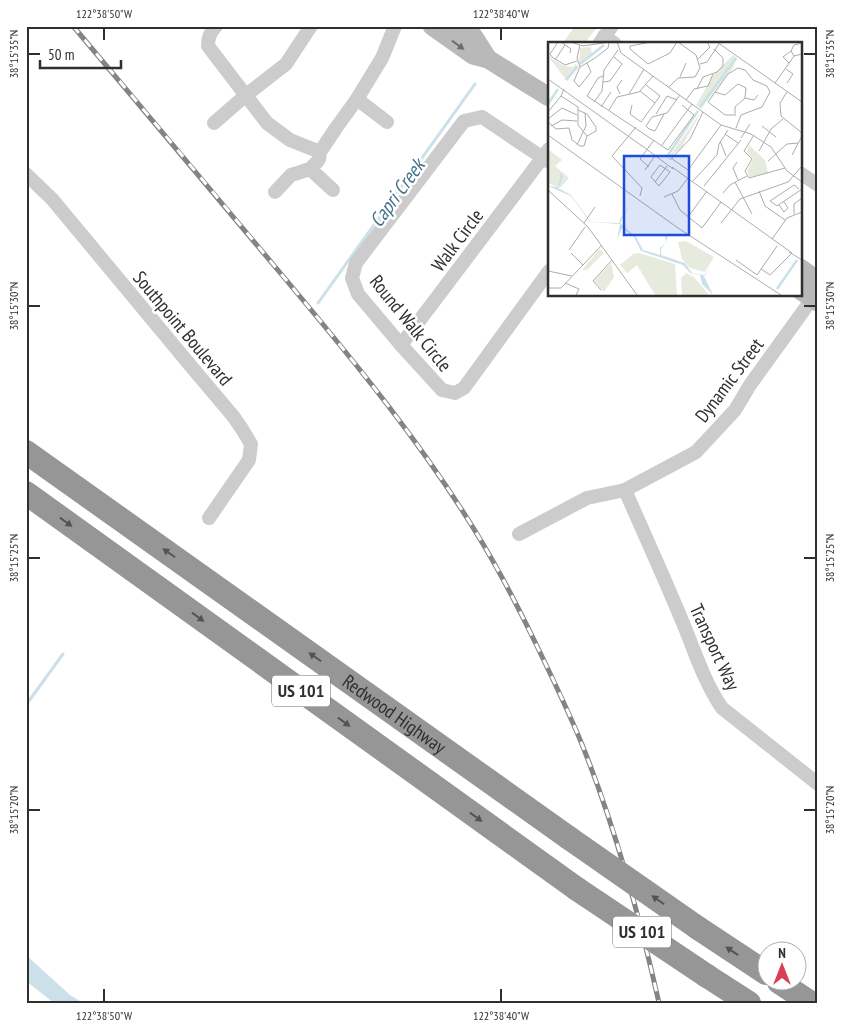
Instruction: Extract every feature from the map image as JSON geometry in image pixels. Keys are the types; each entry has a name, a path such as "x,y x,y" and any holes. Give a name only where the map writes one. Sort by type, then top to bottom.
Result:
{"highway":[{"name":"Redwood Highway","path":"26,452 569,838 756,966"},
{"name":"Redwood Highway","path":"26,493 577,889 749,1003"},
{"path":"794,992 811,1003"}],"main road":[{"path":"432,26 472,55 488,59 548,96"},
{"path":"459,26 474,37 488,59"},
{"path":"802,272 813,293"}],"street":[{"path":"216,26 210,33 208,46 267,123 290,140 320,152"},
{"path":"214,122 286,64 311,26"},
{"path":"275,192 290,175 310,169 319,159 320,152 357,99 382,58 395,26"},
{"path":"357,99 387,122"},
{"name":"Round Walk Circle","path":"547,156 482,117 464,121 356,263 352,278 358,294 401,345 442,390 455,393 464,388 548,272"},
{"name":"Walk Circle","path":"401,345 547,156"},
{"path":"310,169 333,190"},
{"name":"Southpoint Boulevard","path":"26,174 52,199 233,416 251,444 249,460 209,518"},
{"path":"802,174 818,185"},
{"name":"Dynamic Street","path":"519,534 587,498 625,490 696,452 735,410 813,293"},
{"name":"Transport Way","path":"625,490 696,659 722,708 818,784"}],"shaded area":[{"path":"575,26 598,26 586,42 563,42"}],"water":[{"path":"26,955 70,995 83,1003 54,1003 26,981"}],"waterway":[{"name":"Capri Creek","path":"318,303 475,84"},
{"name":"Capri Creek","path":"26,705 63,654"}],"railway":[{"path":"73,26 309,307 362,373 438,474 483,544 529,630 576,729 605,806 625,871 659,1003"}]}
